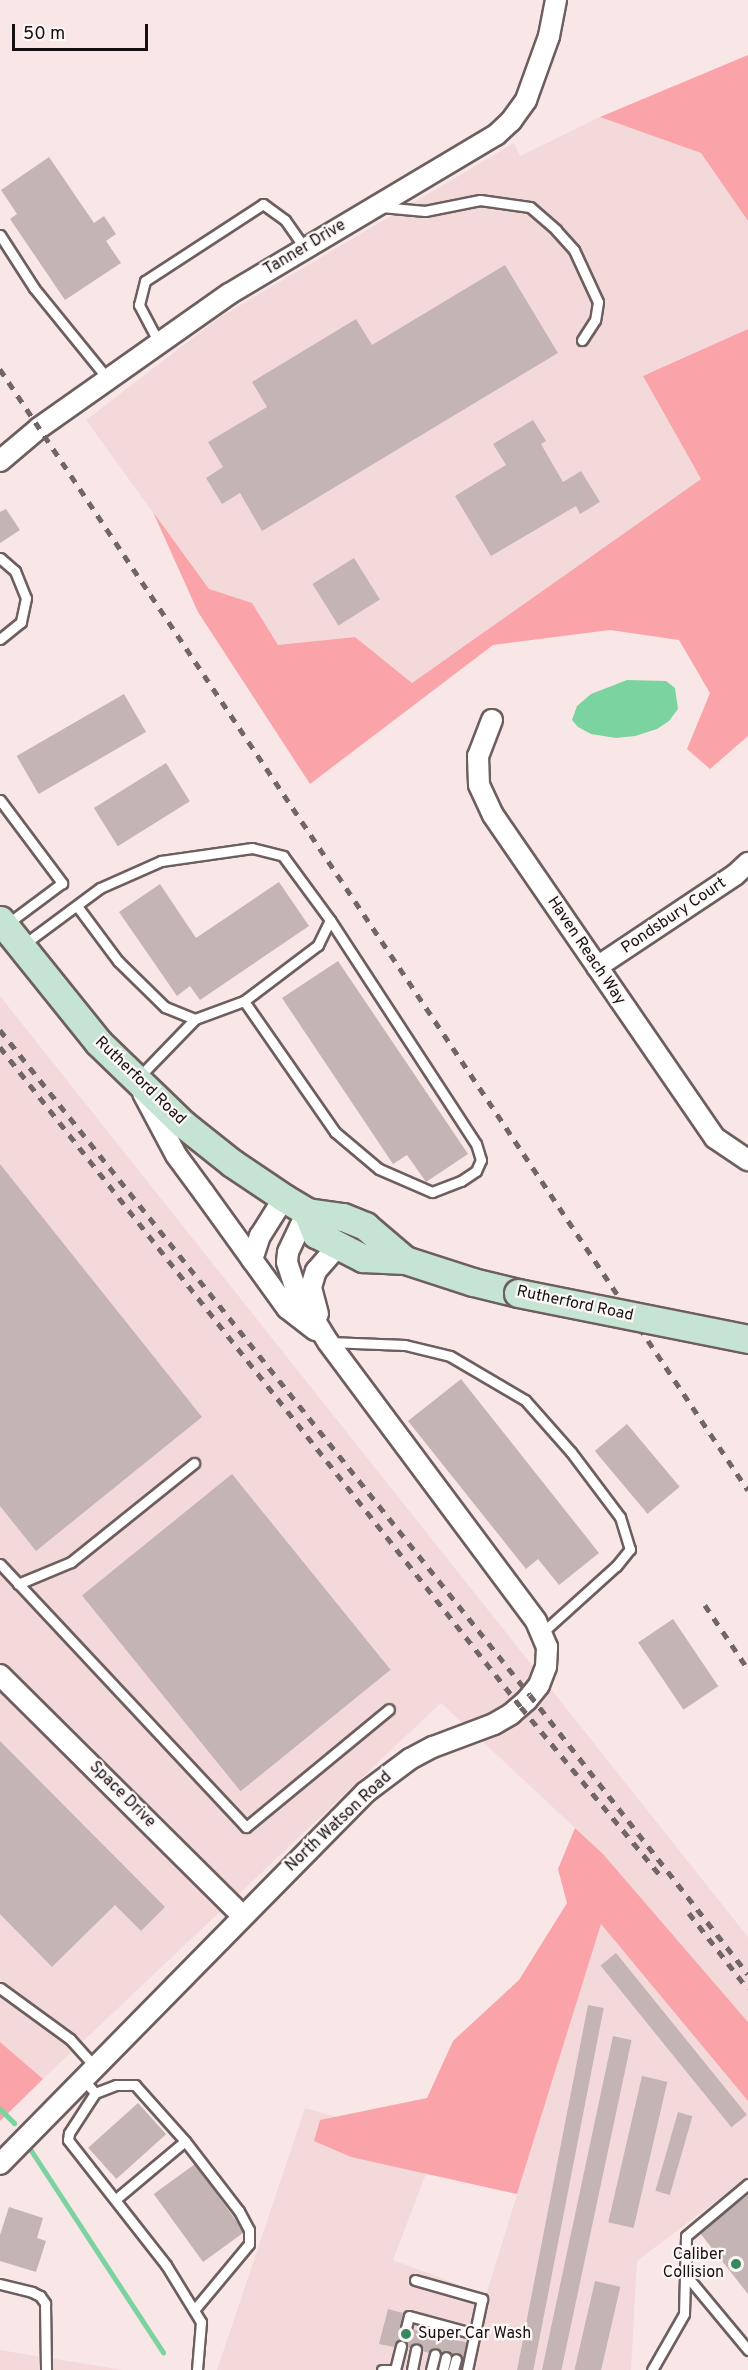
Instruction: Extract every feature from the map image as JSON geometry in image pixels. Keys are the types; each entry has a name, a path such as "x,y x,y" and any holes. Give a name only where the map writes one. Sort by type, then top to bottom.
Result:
{"street":[{"name":"Tanner Drive","path":"0,461 39,428 158,341 229,294 496,135 512,121 526,100 533,84 556,0"},
{"name":"Haven Reach Way","path":"492,720 478,756 479,785 493,815 716,1138 748,1160"},
{"name":"Pondsbury Court","path":"597,967 735,875 748,863"},
{"name":"Rutherford Road","path":"9,931 98,1042 183,1124 284,1198 307,1212 343,1217 364,1226 405,1260"},
{"path":"136,1080 177,1155 287,1308 328,1342"},
{"path":"252,1260 260,1236 284,1198"},
{"name":"Rutherford Road","path":"307,1212 316,1234 363,1258 405,1260 472,1282 519,1293 748,1339"},
{"path":"307,1212 288,1252 287,1262 296,1290 328,1342 543,1632"},
{"path":"328,1342 314,1304 311,1287 316,1271 338,1246"},
{"name":"North Watson Road","path":"0,2164 91,2080 243,1916 379,1781 433,1747 494,1724 521,1707 539,1685 546,1667 547,1647 543,1632"},
{"name":"Space Drive","path":"0,1675 243,1916"}],"lane":[{"path":"376,206 425,211 480,200 530,207 574,250 598,303 595,320 582,340"},
{"path":"158,341 139,305 145,281 263,204 285,220 305,249"},
{"path":"0,235 34,288 108,379"},
{"path":"0,558 15,571 26,598 21,622 0,639"},
{"path":"0,800 62,883 9,931"},
{"path":"9,931 77,906 100,888 161,861 252,848 284,856 330,920 476,1144 481,1160 476,1171 461,1181 432,1192 379,1169 335,1132 243,1001"},
{"path":"77,906 118,961 165,1006 195,1019"},
{"path":"136,1080 195,1019 243,1001 318,945 330,920"},
{"path":"328,1342 405,1346 450,1356 525,1400 571,1452 620,1517 630,1549 616,1566 543,1632"},
{"path":"18,1584 72,1562 194,1463"},
{"path":"0,1564 246,1827 389,1709"},
{"path":"0,1988 70,2039 91,2080 68,2140 166,2265 201,2322 197,2370"},
{"path":"91,2080 116,2085 135,2085 185,2141 239,2211 249,2230 249,2244 194,2310"},
{"path":"116,2199 185,2141"},
{"path":"652,2370 684,2314 686,2236 748,2184"},
{"path":"685,2274 748,2350"},
{"path":"415,2280 482,2299 467,2370"},
{"path":"0,2284 32,2292 40,2296 45,2303 46,2370"},
{"path":"406,2328 409,2316 475,2334"},
{"path":"421,2332 425,2320"},
{"path":"441,2336 444,2325"},
{"path":"456,2340 459,2330"},
{"path":"395,2370 401,2346"},
{"path":"412,2370 416,2349"},
{"path":"431,2370 435,2354"},
{"path":"443,2370 451,2358 453,2370"},
{"path":"382,2370 390,2370"}],"shaded area":[{"path":"748,55 748,221 701,153 600,117"},
{"path":"600,117 701,153 748,221 748,329 644,377 701,479 412,683 355,637 278,646 252,603 209,590 86,420 220,317 514,143 520,156"},
{"path":"748,329 748,736 710,769 687,749 710,693 679,640 610,630 493,645 310,784 198,612 153,512 209,589 252,603 278,645 355,637 412,683 701,479 643,376"},
{"path":"627,680 666,681 675,688 678,709 669,721 657,729 635,736 616,738 591,734 578,727 572,720 577,706 591,694"},
{"path":"0,996 748,1937 748,2022 603,1854 441,1703 43,2079 0,2042"},
{"path":"575,1828 603,1854 748,2022 748,2101 601,1924 517,2194 351,2157 314,2141 320,2120 427,2098 453,2041 519,1980 567,1903 558,1869"},
{"path":"601,1923 748,2101 748,2177 637,2261 631,2370 217,2370 305,2108 437,2145 393,2260 486,2295"},
{"path":"0,2042 43,2079 0,2121"},
{"path":"0,2350 123,2370 0,2370"}],"building":[{"path":"49,157 94,223 104,216 116,234 106,241 121,263 65,300 10,219 17,214 1,190"},
{"path":"505,265 558,353 262,531 240,493 222,504 206,478 223,467 208,442 267,407 252,382 356,319 372,345"},
{"path":"533,420 546,441 541,444 563,482 581,471 600,502 580,514 576,506 491,556 455,496 506,465 493,444"},
{"path":"6,509 20,530 0,543 0,512"},
{"path":"354,558 380,600 338,626 312,584"},
{"path":"124,694 146,732 39,794 17,756"},
{"path":"166,763 190,801 118,846 94,808"},
{"path":"279,882 309,926 200,1000 190,986 177,996 119,912 160,884 196,938"},
{"path":"338,961 468,1154 426,1182 407,1155 393,1164 282,998"},
{"path":"0,1164 202,1417 36,1551 0,1506"},
{"path":"461,1379 599,1553 559,1585 538,1559 526,1569 408,1421"},
{"path":"627,1424 680,1487 648,1514 595,1451"},
{"path":"232,1474 391,1670 241,1791 82,1595"},
{"path":"673,1619 718,1686 683,1710 638,1642"},
{"path":"0,1741 165,1907 141,1931 115,1905 52,1967 0,1914"},
{"path":"616,1953 747,2115 731,2127 600,1966"},
{"path":"588,2005 604,2008 533,2370 517,2370"},
{"path":"613,2036 632,2040 561,2370 542,2370"},
{"path":"642,2076 667,2082 634,2228 608,2222"},
{"path":"138,2103 166,2134 116,2179 88,2148"},
{"path":"678,2112 692,2116 670,2195 655,2191"},
{"path":"195,2164 244,2232 203,2262 154,2194"},
{"name":"Caliber Collision","path":"748,2195 748,2294 700,2233"},
{"path":"9,2207 43,2218 37,2238 46,2241 36,2272 0,2261 0,2235"},
{"path":"595,2281 620,2287 601,2370 575,2370"},
{"name":"Super Car Wash","path":"388,2309 403,2313 400,2326 469,2343 464,2362 395,2344 394,2347 379,2344"}],"waterway":[{"path":"0,2109 14,2123"},
{"path":"30,2149 163,2352"}],"railway":[{"path":"0,369 748,1490"},
{"path":"0,1030 530,1695 748,1974"},
{"path":"0,1047 521,1707 660,1875"},
{"path":"705,1605 748,1669"},
{"path":"689,1913 748,1989"}],"place":[{"name":"Caliber Collision","path":"736,2264"},
{"name":"Super Car Wash","path":"406,2334"}]}
